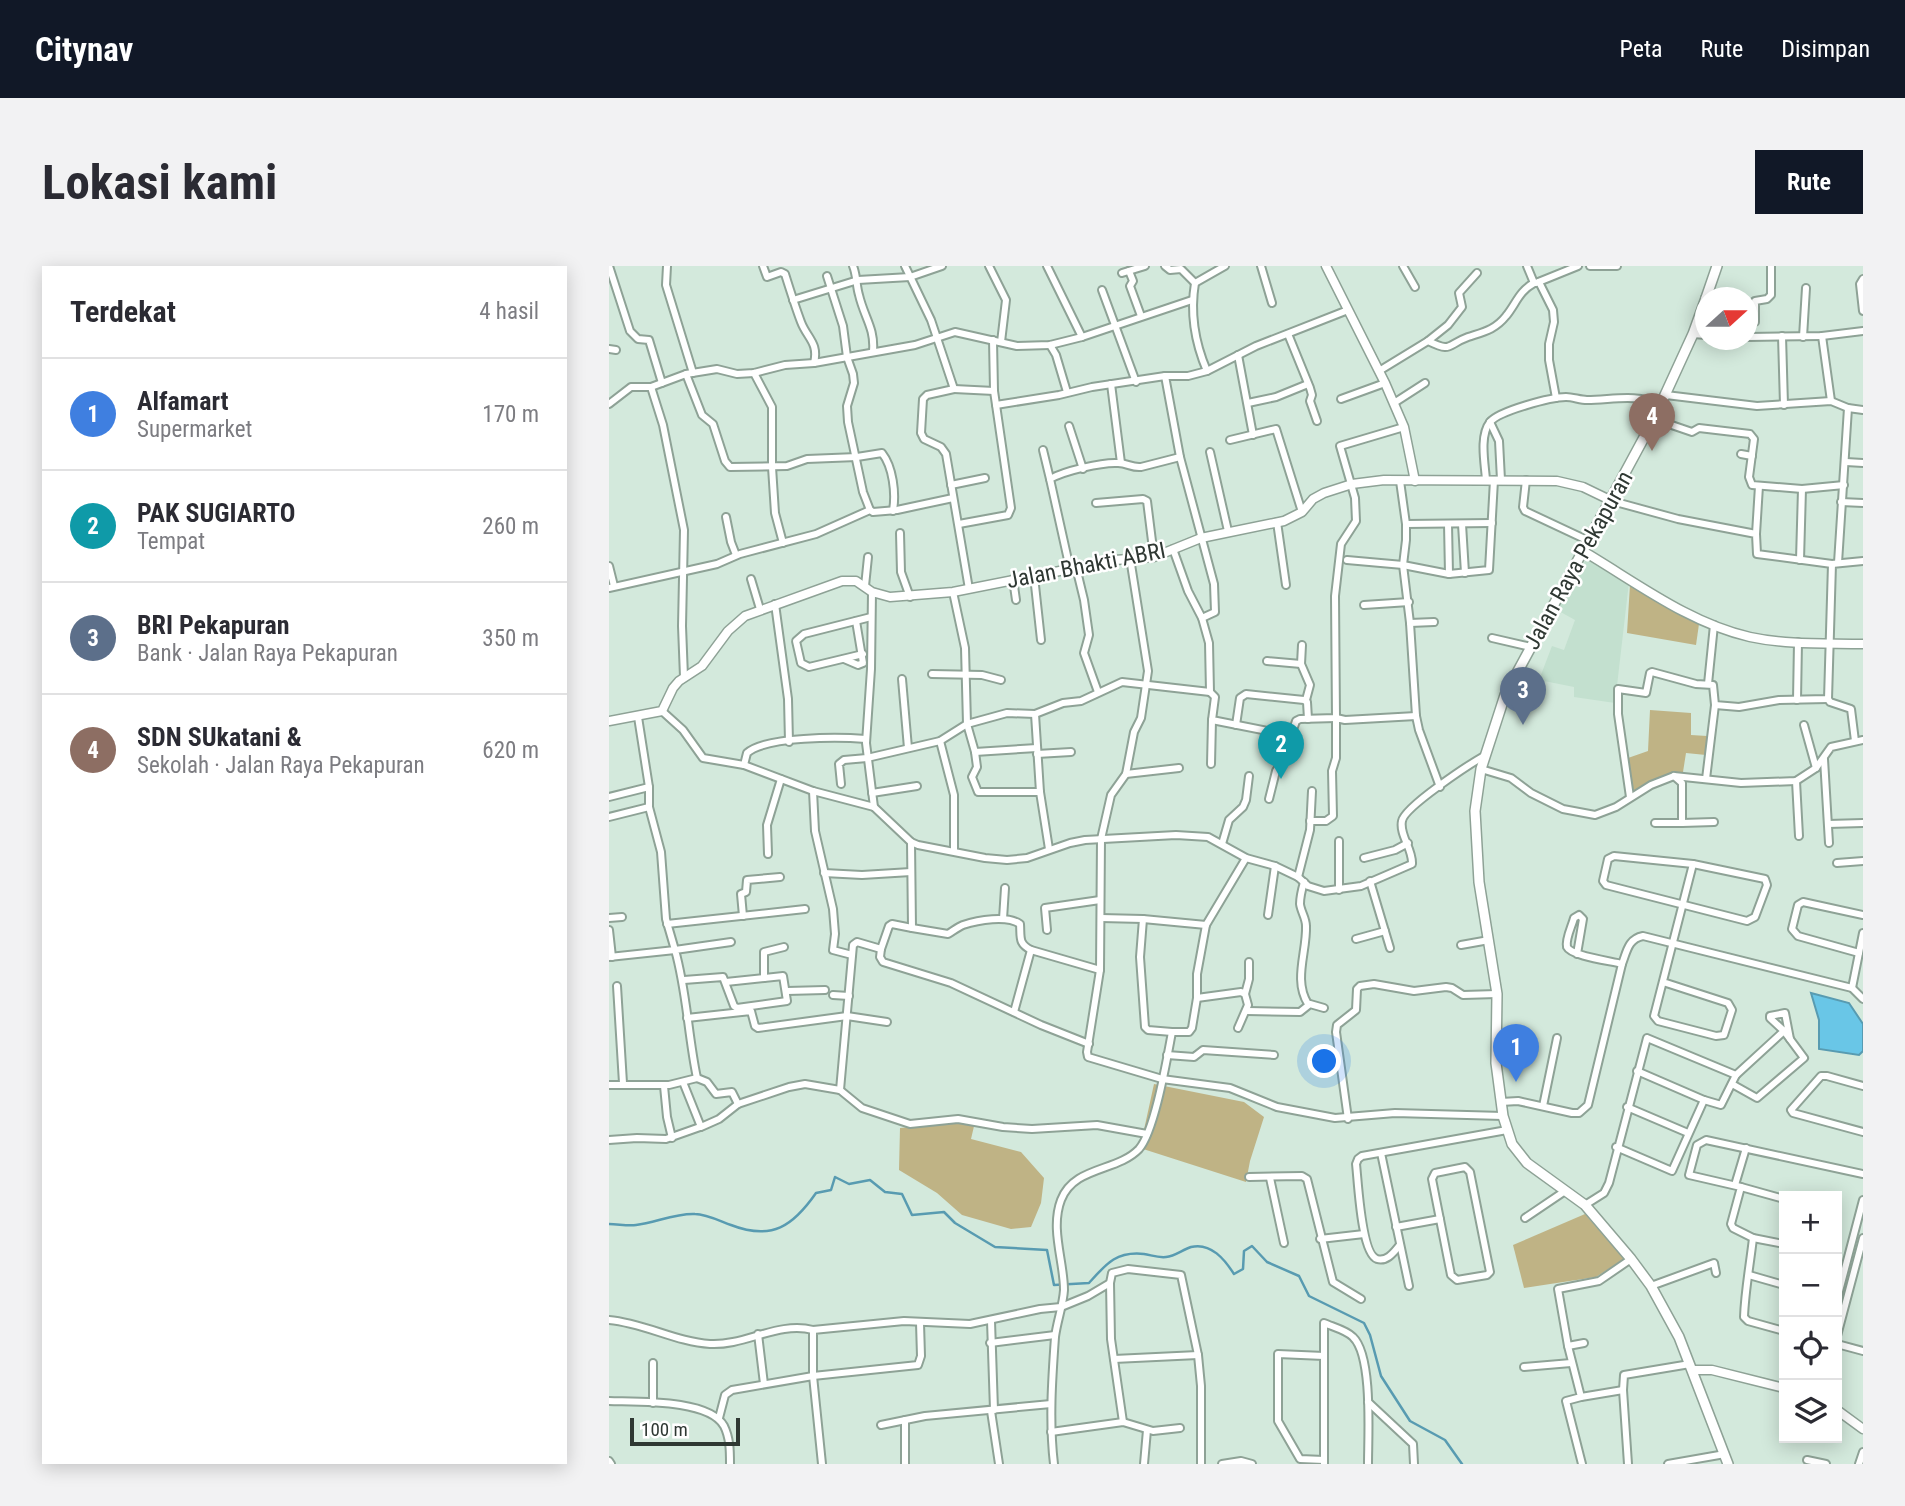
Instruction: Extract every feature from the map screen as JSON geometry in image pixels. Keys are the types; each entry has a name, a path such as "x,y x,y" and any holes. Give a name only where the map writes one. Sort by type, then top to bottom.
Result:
{"main road":[{"name":"Jalan Raya Pekapuran","path":"1710,287 1717,266"},
{"name":"Jalan Raya Pekapuran","path":"1695,328 1654,419 1612,501 1505,695 1481,769 1476,802 1477,849 1479,882 1497,994 1496,1063 1503,1116 1512,1144 1527,1163 1585,1205 1651,1286 1670,1317 1728,1464"}],"street":[{"path":"609,266 630,331 638,339 649,340 662,383"},
{"path":"667,266 666,285 689,373 702,415 713,424 728,466 787,466 807,459 857,457 879,453 885,456 895,497 893,511"},
{"path":"763,266 767,277 781,272 785,274 804,330 810,335 814,347 814,363"},
{"path":"853,266 858,280 857,291 872,329 873,351"},
{"path":"905,266 931,320 954,389"},
{"path":"793,300 858,280 910,277 941,266"},
{"path":"959,524 1008,515 1011,512 1012,502 994,391 997,341 1006,300 989,266"},
{"path":"1047,266 1082,337"},
{"path":"1141,316 1130,286 1133,281 1126,272 1145,266"},
{"path":"1165,266 1170,270 1181,269 1195,284"},
{"path":"1207,370 1198,350 1192,300 1195,284 1226,266"},
{"path":"1262,266 1272,303"},
{"path":"1326,266 1379,370 1404,427 1415,481"},
{"path":"1403,266 1415,287"},
{"path":"1527,266 1553,310 1549,360 1556,398"},
{"path":"1428,341 1445,349 1468,337 1483,334 1507,316 1520,293 1536,283 1578,266"},
{"path":"1590,266 1617,266"},
{"path":"1758,300 1767,299 1771,295 1771,266"},
{"path":"1379,370 1428,341 1448,325 1462,307 1459,293 1477,273"},
{"path":"827,276 843,327 847,357 853,374 847,407 848,422 863,492 870,510"},
{"path":"1863,279 1860,284 1863,311"},
{"path":"1803,337 1806,288"},
{"path":"1102,290 1117,324 1136,382"},
{"path":"609,404 631,387 651,387 689,373 717,369 737,374 754,373 785,365 814,363 915,345 955,331 1017,346 1050,345 1192,300"},
{"path":"996,405 1111,384 1165,376 1188,376 1348,310"},
{"path":"1758,336 1803,337 1863,331"},
{"path":"1287,334 1312,395 1310,401 1317,421"},
{"path":"1782,335 1784,405"},
{"path":"1822,336 1831,401"},
{"path":"1050,345 1056,355 1067,392"},
{"path":"1238,355 1253,435"},
{"path":"754,373 772,407 775,513 783,543"},
{"path":"1165,376 1180,457 1216,600 1213,614 1202,618"},
{"path":"1341,399 1385,383"},
{"path":"1394,403 1425,383"},
{"path":"1111,384 1121,463"},
{"path":"1248,403 1276,397 1308,384"},
{"path":"651,387 663,425 684,530 684,677"},
{"path":"969,589 945,449 924,439 921,433 922,405 927,395 954,389 994,391"},
{"path":"1665,395 1742,406 1831,401 1848,408 1863,410"},
{"path":"1494,480 1485,438 1490,422 1506,412 1543,400 1567,397 1583,400 1638,398 1660,405"},
{"path":"1828,699 1835,564 1846,463 1848,408"},
{"path":"1654,419 1692,432 1699,428 1750,434 1753,439 1752,485 1802,489 1844,485"},
{"path":"1346,560 1403,565 1449,574 1486,572 1491,568 1494,480 1499,440 1490,422"},
{"path":"1069,426 1083,469"},
{"path":"1310,821 1326,821 1333,816 1332,771 1336,758 1335,596 1341,544 1356,521 1355,498 1341,446 1404,427"},
{"path":"1230,440 1276,429 1302,512"},
{"path":"1043,450 1073,568 1084,600 1089,635 1084,653 1098,692"},
{"path":"1210,452 1228,531"},
{"path":"1741,454 1752,456"},
{"path":"1050,479 1083,469 1121,463 1134,468 1180,457"},
{"path":"1846,463 1863,463"},
{"path":"951,485 985,478"},
{"name":"Jalan Bhakti ABRI","path":"662,711 673,688 684,677 702,666 736,623 760,609 842,581 856,581 868,589 890,597 910,597 953,593 1073,568 1130,558 1154,557 1202,538 1277,522 1302,512 1313,499 1324,493 1352,484 1494,480 1569,483 1612,501 1690,522 1756,534"},
{"path":"1526,480 1523,507 1525,511 1589,541"},
{"path":"1399,481 1406,524 1403,565 1411,623 1416,716 1440,787"},
{"path":"1759,486 1757,554 1835,564 1863,561"},
{"path":"1800,560 1802,489"},
{"path":"609,566 611,587 684,573 717,564 736,555 816,534 870,510 893,511 953,498"},
{"path":"1096,503 1147,500 1154,557"},
{"path":"1841,502 1863,503"},
{"path":"726,517 736,555"},
{"path":"1277,522 1286,585"},
{"path":"1406,524 1492,523"},
{"path":"1448,524 1449,574"},
{"path":"1462,524 1465,573"},
{"path":"900,533 901,572 910,597"},
{"path":"1173,549 1188,591 1202,618 1209,643 1210,692"},
{"path":"1583,551 1671,604 1714,625 1758,638 1863,644"},
{"path":"868,557 871,669 866,739 874,807"},
{"path":"1130,558 1148,663 1146,687 1126,774 1111,795 1101,839 1100,970 1088,1057 1162,1079 1230,1088 1276,1107 1348,1119 1395,1114 1503,1116"},
{"path":"1034,576 1041,640"},
{"path":"751,579 760,609"},
{"path":"1013,579 1016,600"},
{"path":"953,593 964,648 967,724 977,767 972,778 978,792 1040,792"},
{"path":"1364,605 1409,602"},
{"path":"775,604 788,698 789,742"},
{"path":"856,621 863,654 809,667 801,663 796,641 804,634 871,617"},
{"path":"1411,623 1434,622"},
{"path":"1708,684 1714,625"},
{"path":"1492,638 1531,647"},
{"path":"1797,700 1798,642"},
{"path":"1302,645 1301,664 1310,685 1306,701 1308,719"},
{"path":"1267,661 1301,664"},
{"path":"1630,797 1618,714 1618,689 1646,693 1652,672 1714,687 1706,779"},
{"path":"932,674 966,674 1001,680"},
{"path":"902,679 908,748"},
{"path":"841,784 841,761 867,758 940,741 967,724 1007,713 1035,714 1081,701 1122,682 1146,687 1210,692 1215,697 1211,764"},
{"path":"1236,725 1240,698 1247,694 1306,701"},
{"path":"1481,769 1511,778 1531,793 1563,809 1587,815 1606,812 1674,776 1741,783 1796,781 1816,768 1831,747 1859,740 1851,709 1828,699 1779,700 1739,707 1714,705"},
{"path":"609,721 662,711 684,730 703,758 744,765 813,791 874,807 911,842 1007,860 1027,858 1070,842 1186,835 1208,837 1246,858 1275,866 1324,891 1361,886 1412,864 1412,852 1402,828 1404,816 1416,803 1484,756"},
{"path":"1035,714 1040,792 1049,849"},
{"path":"1269,799 1276,771 1291,748 1296,721 1416,716"},
{"path":"638,717 649,787 649,807 661,852 667,925 684,980 697,1079"},
{"path":"1212,720 1292,733"},
{"path":"1804,725 1816,768"},
{"path":"744,765 747,753 759,745 844,737 866,739"},
{"path":"940,741 954,795 954,851"},
{"path":"975,752 1070,751"},
{"path":"1823,759 1829,843"},
{"path":"1126,774 1179,768"},
{"path":"1221,844 1231,816 1243,807 1247,800 1249,776"},
{"path":"1674,776 1682,783 1682,823"},
{"path":"768,854 767,825 781,779"},
{"path":"1796,781 1799,836"},
{"path":"872,793 917,786"},
{"path":"609,797 649,787"},
{"path":"813,791 815,831 833,909 833,950 852,955"},
{"path":"1308,1004 1303,995 1301,978 1306,919 1300,903 1312,791"},
{"path":"609,817 649,807"},
{"path":"1655,823 1714,822"},
{"path":"1828,824 1863,823"},
{"path":"1339,841 1339,890"},
{"path":"911,842 912,928"},
{"path":"1364,858 1395,850 1408,843"},
{"path":"1614,856 1693,864 1765,879 1767,885 1755,917 1747,920 1605,885 1603,881 1608,859 1614,856"},
{"path":"1143,919 1140,957 1146,1027 1148,1030 1191,1031 1206,925 1246,858"},
{"path":"1837,863 1863,861"},
{"path":"1663,982 1728,1003 1731,1010 1724,1035 1716,1036 1655,1020 1654,1016 1693,864"},
{"path":"1268,915 1275,866"},
{"path":"824,873 862,875 911,872"},
{"path":"743,916 741,894 746,892 747,880 780,877"},
{"path":"1370,881 1390,948"},
{"path":"1003,919 1005,888"},
{"path":"1047,930 1045,908 1100,900"},
{"path":"1859,953 1798,936 1792,929 1798,905 1803,902 1863,915"},
{"path":"667,925 805,909"},
{"path":"1577,954 1583,919 1579,915 1574,918 1567,943 1570,950 1577,954 1622,964"},
{"path":"609,918 622,917"},
{"path":"1101,918 1206,925"},
{"path":"1089,1044 951,983 883,961 880,957 881,949 892,924 948,934 964,925 1003,919 1018,922 1021,944 1031,950 1100,970"},
{"path":"609,930 611,957 731,942"},
{"path":"1356,939 1385,931"},
{"path":"1852,988 1863,933"},
{"path":"1501,1102 1518,1101 1571,1113 1579,1113 1588,1105 1622,964 1630,942 1643,936 1852,988 1863,999"},
{"path":"1461,945 1489,940"},
{"path":"840,1090 853,945 857,942 881,949"},
{"path":"764,978 764,952 784,947"},
{"path":"1014,1012 1031,950"},
{"path":"1245,994 1249,979 1249,962"},
{"path":"684,980 720,976 726,982 734,1006 737,1007 787,1001 783,976 726,982"},
{"path":"1348,1119 1336,1032 1338,1024 1356,1010 1357,989 1360,986 1374,985 1414,991 1446,987 1462,995 1497,994"},
{"path":"617,986 624,1083"},
{"path":"787,991 825,990"},
{"path":"1197,998 1241,992 1245,994 1248,999 1247,1011 1238,1028"},
{"path":"833,995 849,996"},
{"path":"1308,1004 1324,1007"},
{"path":"1247,1011 1300,1012 1305,1010 1308,1004"},
{"path":"687,1018 751,1011 755,1026 760,1028 847,1016 887,1023"},
{"path":"1732,1084 1754,1098 1759,1098 1804,1060 1770,1016 1785,1013 1790,1039"},
{"path":"1637,1071 1718,1106 1736,1075 1784,1031"},
{"path":"1054,1464 1051,1404 1055,1335 1064,1289 1057,1228 1061,1200 1072,1184 1082,1177 1137,1151 1147,1134 1172,1032"},
{"path":"1543,1106 1557,1038"},
{"path":"1585,1205 1604,1194 1647,1038 1736,1075"},
{"path":"1167,1055 1194,1057 1203,1050 1274,1055"},
{"path":"1863,1086 1821,1076 1791,1110 1793,1113 1863,1132"},
{"path":"609,1085 624,1083 664,1086 697,1079 707,1082 716,1094 731,1091 738,1104"},
{"path":"683,1082 700,1127"},
{"path":"609,1140 672,1138 719,1119 738,1104 805,1084 840,1090 862,1108 910,1125 958,1119 1003,1128 1055,1129 1097,1125 1147,1134"},
{"path":"664,1086 672,1138"},
{"path":"1616,1147 1672,1171 1704,1100"},
{"path":"1627,1107 1688,1133"},
{"path":"1399,1246 1389,1257 1377,1259 1370,1253 1364,1234 1357,1159 1507,1130"},
{"path":"1779,1198 1689,1175 1697,1145 1706,1140 1863,1174"},
{"path":"1746,1148 1731,1226 1753,1238 1779,1243"},
{"path":"1381,1153 1409,1286"},
{"path":"1467,1167 1490,1268 1487,1276 1453,1279 1440,1219 1433,1175 1467,1167"},
{"path":"1249,1177 1301,1176 1307,1179 1320,1240 1333,1282 1361,1299"},
{"path":"1270,1178 1284,1243"},
{"path":"1525,1219 1565,1191"},
{"path":"1842,1279 1863,1200"},
{"path":"1396,1227 1440,1219"},
{"path":"1320,1240 1364,1234"},
{"path":"1753,1238 1745,1287 1746,1320 1779,1330"},
{"path":"1842,1317 1863,1238"},
{"path":"1581,1397 1567,1346 1558,1289 1599,1281 1631,1259"},
{"path":"1651,1286 1714,1263 1716,1273"},
{"path":"1123,1422 1114,1359 1110,1283 1112,1273 1128,1269 1181,1275 1202,1386 1201,1464"},
{"path":"1749,1275 1779,1284"},
{"path":"609,1321 635,1324 709,1344 726,1343 758,1334 795,1329 813,1330 904,1321 970,1324 991,1321 1040,1309 1061,1307 1110,1283"},
{"path":"991,1321 992,1410 999,1464"},
{"path":"730,1464 728,1436 719,1418 727,1392 764,1384 919,1364 920,1323"},
{"path":"1324,1356 1278,1354 1278,1420 1300,1459 1324,1462 1324,1356 1324,1323 1352,1335 1359,1344 1367,1381 1368,1464"},
{"path":"813,1330 813,1377 822,1464"},
{"path":"758,1334 764,1384"},
{"path":"990,1343 1055,1335"},
{"path":"1567,1346 1584,1343"},
{"path":"1842,1346 1863,1351"},
{"path":"1114,1359 1198,1355"},
{"path":"653,1363 653,1403"},
{"path":"1524,1367 1571,1363"},
{"path":"1628,1464 1622,1379 1628,1374 1691,1367 1779,1387"},
{"path":"1582,1464 1566,1401 1623,1390"},
{"path":"609,1401 691,1408 719,1418"},
{"path":"1368,1402 1413,1444 1414,1464"},
{"path":"881,1425 1051,1404"},
{"path":"1842,1414 1863,1429"},
{"path":"905,1420 905,1464"},
{"path":"1051,1432 1123,1422 1161,1432 1180,1428"},
{"path":"1144,1464 1147,1430"},
{"path":"1859,1464 1863,1452"},
{"path":"1668,1464 1725,1454"},
{"path":"1807,1460 1826,1464"},
{"path":"1222,1464 1241,1461 1252,1464"}],"shaded area":[{"path":"1588,556 1629,582 1615,703 1574,697 1574,687 1539,680 1552,646 1564,650 1575,620 1557,610"},
{"path":"1630,585 1699,624 1696,645 1627,633"},
{"path":"1650,710 1691,713 1691,735 1707,736 1706,755 1686,753 1683,772 1653,781 1633,791 1628,758 1648,751"},
{"path":"1154,1084 1244,1102 1264,1117 1246,1182 1140,1148"},
{"path":"950,1121 975,1122 971,1139 1021,1152 1044,1178 1041,1203 1031,1227 1011,1229 962,1215 937,1193 899,1170 900,1128"},
{"path":"1585,1214 1624,1259 1596,1277 1524,1288 1513,1245"}],"water":[{"path":"1811,993 1849,1003 1863,1024 1863,1051 1859,1055 1819,1049 1819,1020"}],"waterway":[{"path":"609,1224 636,1225 695,1214 745,1230 770,1231 790,1222 816,1193 831,1190 835,1177 849,1184 870,1180 885,1192 902,1194 912,1215 944,1212 955,1223 995,1247 1047,1250 1054,1285 1089,1283 1112,1260 1126,1255 1166,1257 1198,1246 1217,1253 1234,1274 1243,1269 1244,1251 1252,1246 1267,1262 1299,1276 1309,1296 1364,1323 1381,1376 1410,1421 1445,1440 1462,1464"}],"place":[{"name":"SDN SUkatani &","path":"1652,451"},
{"name":"BRI Pekapuran","path":"1523,725"},
{"name":"PAK SUGIARTO","path":"1281,779"},
{"name":"Alfamart","path":"1516,1082"}]}
